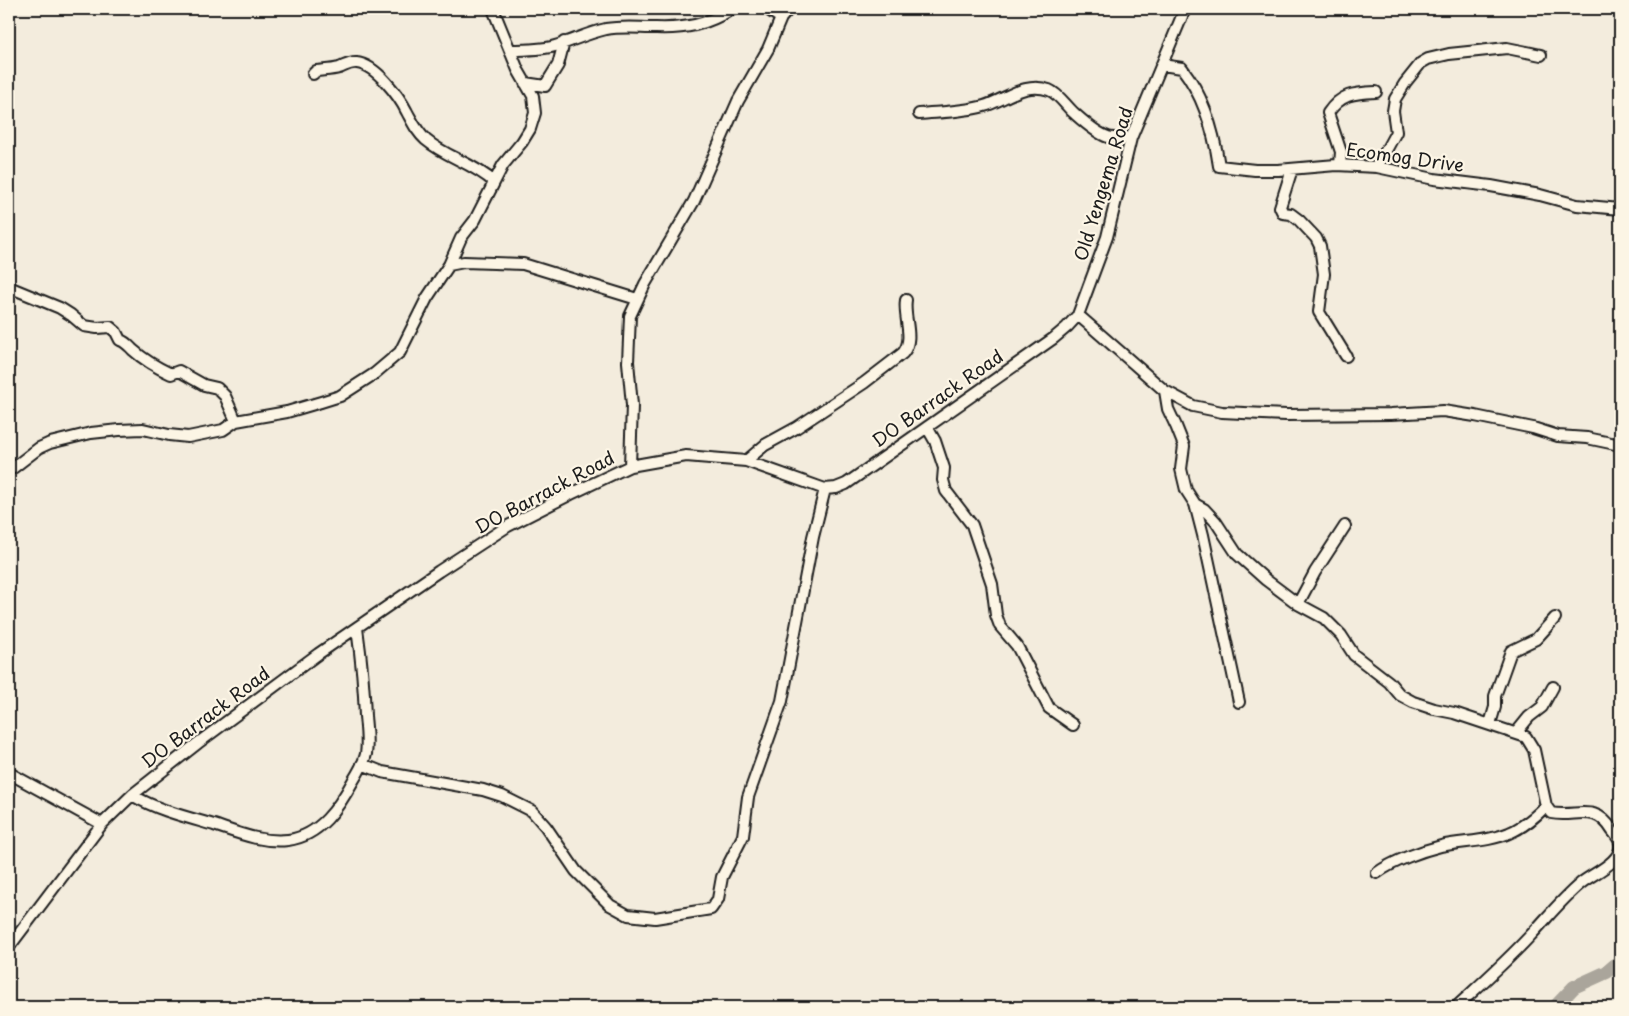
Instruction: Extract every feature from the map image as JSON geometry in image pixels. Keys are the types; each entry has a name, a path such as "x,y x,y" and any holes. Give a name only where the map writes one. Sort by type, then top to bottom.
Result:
{"street":[{"path":"9,469 39,448 50,443 91,433 143,430 188,437 222,430 236,421 287,412 340,396 374,374 400,352 427,298 449,265 460,238 475,220 494,182 504,165 522,142 532,121 534,113 533,96 518,70 493,9"},
{"path":"510,50 556,46 583,35 608,29 685,27 702,24 732,9"},
{"path":"768,9 781,18"},
{"path":"630,466 632,405 628,339 630,316 645,284 694,201 738,101 768,49 781,18 789,9"},
{"name":"Old Yengema Road","path":"1078,315 1106,237 1131,138 1185,9"},
{"path":"525,83 545,86 558,65 564,42"},
{"path":"1377,166 1396,132 1393,111 1396,99 1405,83 1421,63 1428,59 1449,54 1507,48 1541,55"},
{"path":"314,74 316,71 338,68 350,63 368,66 379,75 398,98 419,134 429,142 483,172 494,182"},
{"name":"Ecomog Drive","path":"1162,65 1182,68 1190,78 1202,104 1217,151 1219,166 1255,170 1340,165 1377,166 1385,170 1540,195 1577,205 1620,209"},
{"path":"919,114 949,112 984,106 1026,88 1038,88 1050,90 1095,130 1108,137 1131,138"},
{"path":"1340,165 1341,152 1328,113 1334,104 1342,98 1355,94 1376,92"},
{"path":"1292,169 1280,207 1283,213 1291,214 1299,220 1316,238 1320,246 1323,285 1319,312 1346,356"},
{"path":"449,265 464,262 522,264 637,299"},
{"path":"9,287 60,308 84,326 110,327 116,332 120,340 127,343 132,349 163,370 171,374 180,371 204,385 217,388 225,396 236,421"},
{"path":"746,461 765,446 864,383 907,348 909,340 905,314 906,300"},
{"path":"1078,315 1164,391 1193,406 1222,412 1286,415 1398,414 1443,411 1533,428 1558,436 1587,438 1620,445"},
{"name":"DO Barrack Road","path":"9,947 102,824 132,795 198,743 318,654 508,526 630,466 686,456 746,461 825,489 836,488 846,484 1054,338 1078,315"},
{"path":"1164,391 1168,409 1184,446 1181,469 1186,490 1195,504 1203,535 1239,702"},
{"path":"927,427 935,441 944,468 943,480 946,490 972,525 992,584 996,615 1000,626 1017,646 1049,708 1073,725"},
{"path":"362,764 382,772 484,790 502,796 532,811 546,827 576,871 610,905 628,915 655,918 711,910 718,899 722,877 743,836 748,797 782,701 813,537 825,489"},
{"path":"1195,504 1204,509 1216,522 1237,554 1266,580 1298,604 1324,618 1341,634 1354,655 1389,682 1400,695 1427,707 1454,713 1526,737 1534,750 1546,806 1551,813 1562,815 1583,811 1599,814 1610,826 1620,843 1618,854 1609,865 1586,879 1564,897 1529,937 1456,1007"},
{"path":"1298,604 1315,572 1345,526"},
{"path":"1490,724 1496,707 1495,696 1511,651 1536,639 1555,618"},
{"path":"132,795 150,806 248,837 289,840 310,833 328,819 345,797 366,753 361,657 357,628"},
{"path":"1516,733 1529,716 1542,707 1553,687"},
{"path":"9,774 102,824"},
{"path":"1377,873 1388,865 1441,846 1479,841 1509,834 1529,823 1546,806"}],"waterway":[{"path":"1555,1007 1574,987 1607,972 1620,961"}]}
